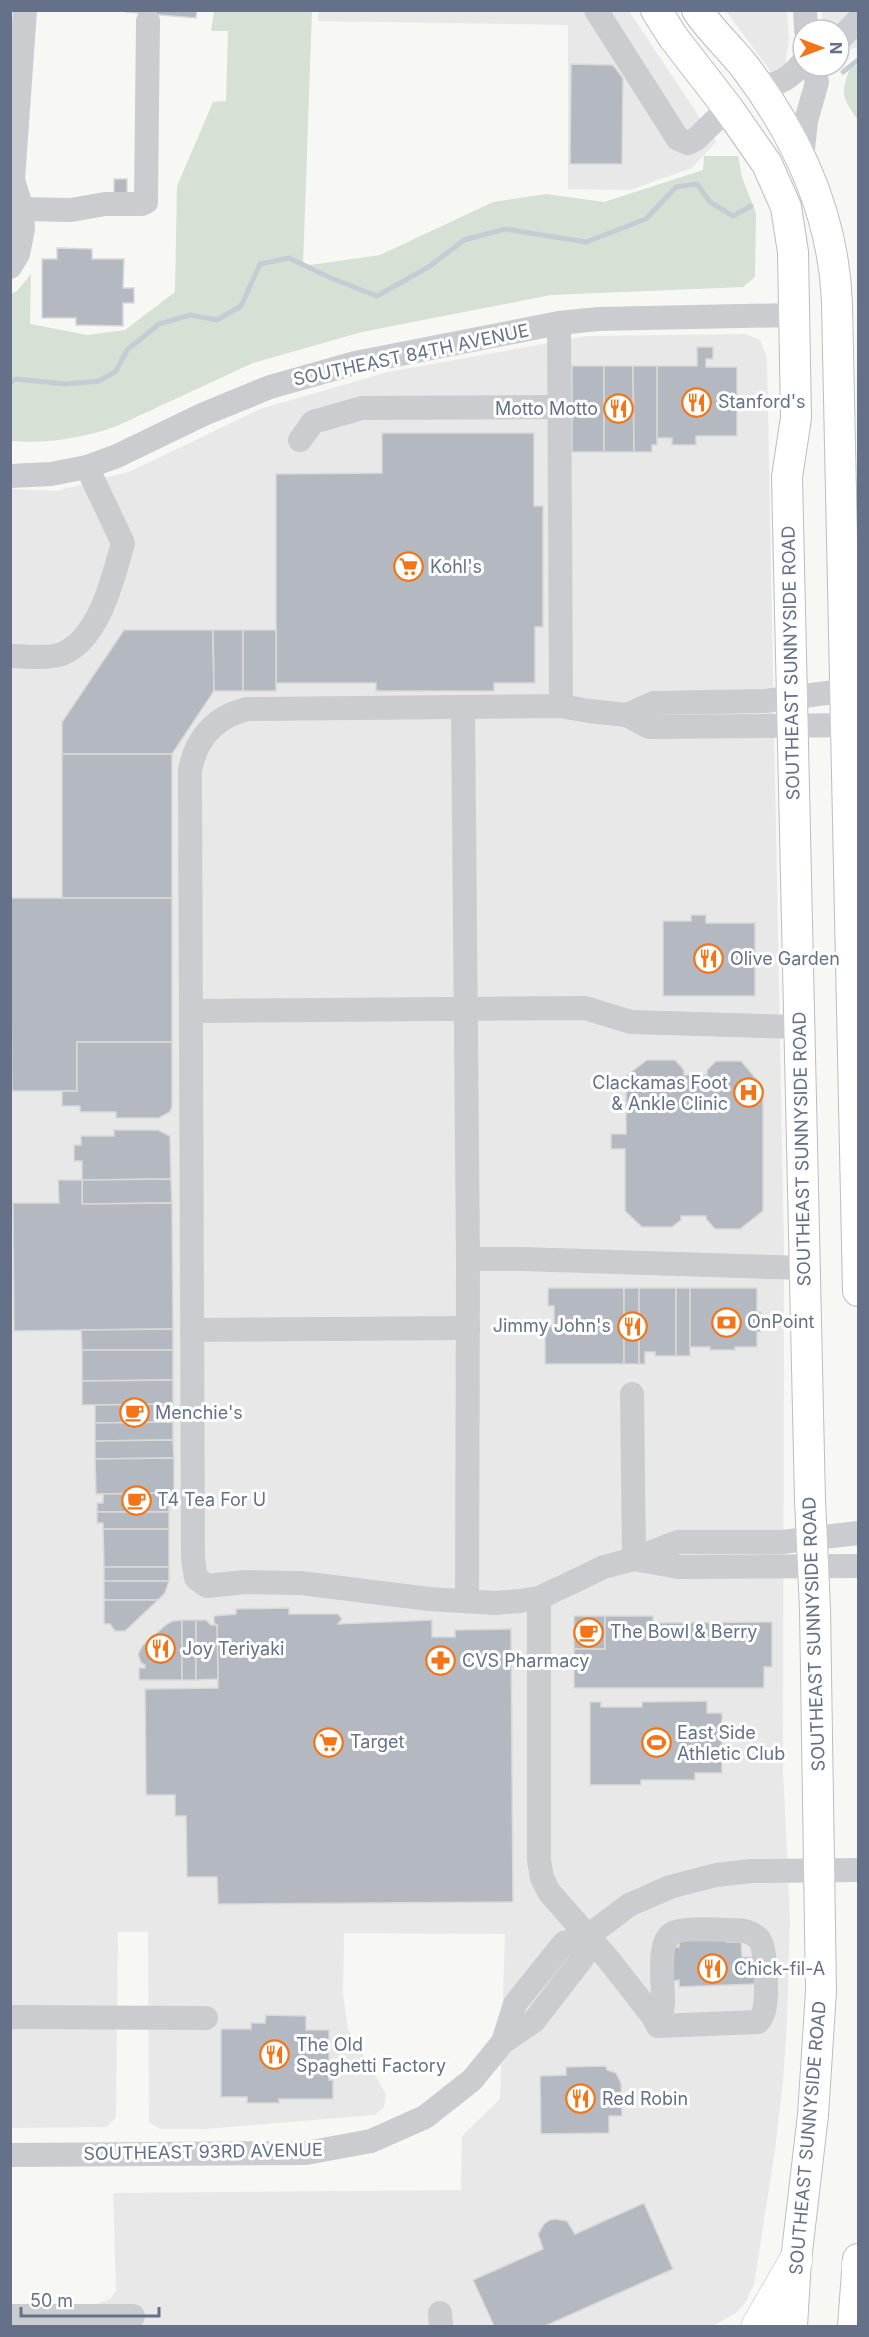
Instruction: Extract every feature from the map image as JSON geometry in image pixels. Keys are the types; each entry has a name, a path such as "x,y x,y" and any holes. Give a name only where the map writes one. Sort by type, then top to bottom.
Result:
{"highway":[{"path":"758,2326 796,2260"}],"main road":[{"name":"SOUTHEAST SUNNYSIDE ROAD","path":"657,10 673,37 728,108 767,164 786,207 793,252 796,418 787,477 821,1991 814,2104 796,2260 792,2326"},
{"path":"697,10 759,87 802,158 813,182 827,226 837,285 852,690 858,1291"},
{"path":"853,2326 858,2259"}],"street":[{"path":"10,267 15,262 21,244 22,209 12,180 12,163 25,10"},
{"path":"596,10 678,139 688,143 696,139 728,108"},
{"path":"22,209 71,210 105,204 142,204 146,202 148,21"},
{"path":"759,87 776,85 791,74"},
{"path":"802,158 806,121 817,82 816,78"},
{"name":"SOUTHEAST 84TH AVENUE","path":"10,476 51,474 87,467 117,456 228,404 301,377 355,363 559,323 598,319 794,315"},
{"path":"559,323 561,706"},
{"path":"300,440 313,422 362,408 561,407"},
{"path":"10,656 60,655 81,644 108,596 123,543 87,467"},
{"path":"852,690 793,712 649,727 627,715 561,706 247,709 224,717 208,729 192,759 190,770 193,1559 195,1578 207,1586 246,1582 301,1583 429,1599 495,1603 539,1598 603,1567 634,1559 678,1567 812,1553 858,1533"},
{"path":"463,707 468,1259 467,1601"},
{"path":"793,712 852,725"},
{"path":"191,1011 585,1008 631,1022 799,1027"},
{"path":"468,1259 804,1268"},
{"path":"192,1330 468,1328"},
{"path":"632,1394 634,1559"},
{"path":"812,1553 858,1566"},
{"path":"539,1598 542,1878 549,1892 652,2014 658,2026"},
{"path":"588,1936 629,1905 684,1882 732,1872 858,1870"},
{"path":"743,1930 753,1933 760,1941 764,1957 765,2004 763,2015 758,2022 658,2026 663,2005 666,1938 673,1932 682,1931 743,1930"},
{"name":"SOUTHEAST 93RD AVENUE","path":"10,2155 292,2154 355,2146 394,2132 425,2117 441,2106 472,2080 503,2042 534,2021 582,1959 588,1936"},
{"path":"10,2017 206,2018"},
{"path":"10,2316 133,2316 127,2326"}],"shaded area":[{"path":"319,10 629,11 716,142 692,168 630,190 568,189 568,25 318,21"},
{"path":"214,11 312,11 303,266 380,255 493,202 546,194 604,202 703,170 704,156 738,156 742,177 756,213 755,277 743,287 551,295 362,332 253,363 117,426 78,437 51,441 11,441 11,294 17,291 31,274 30,324 88,335 125,330 175,292 177,186 213,102 226,101 228,31 211,31"},
{"path":"726,11 787,11 789,40 785,66 771,72"},
{"path":"822,11 858,11 858,47 851,49 851,18 822,18"},
{"path":"858,65 858,120 844,96 847,78 851,78 851,68"},
{"path":"746,334 760,340 767,358 784,1249 783,1771 790,1917 783,2082 754,2284 745,2303 736,2313 713,2326 11,2326 11,2304 96,2304 110,2299 116,2291 113,2193 461,2190 462,2136 500,2099 505,1934 344,1933 343,1995 348,2029 386,2094 384,2107 375,2115 205,2129 160,2129 149,2122 148,1932 118,1932 116,2117 107,2127 11,2128 11,489 57,491 131,471 260,409 388,372 587,336"}],"building":[{"path":"126,10 197,10 196,18 126,12"},
{"path":"571,64 613,65 623,78 622,164 570,164"},
{"path":"114,179 127,179 127,201 114,201"},
{"path":"57,248 92,249 92,259 124,259 123,288 134,288 134,303 123,303 123,326 76,325 76,318 42,318 42,259 57,259"},
{"name":"Stanford's","path":"697,347 713,347 713,359 706,359 706,367 737,367 737,436 696,436 696,445 672,445 672,438 657,438 657,366 697,366"},
{"path":"572,366 604,366 604,452 572,452"},
{"name":"Motto Motto","path":"604,366 633,366 634,452 604,452"},
{"path":"633,366 657,366 657,445 652,445 652,452 634,452"},
{"name":"Kohl's","path":"382,433 534,433 534,506 543,506 543,627 535,627 535,683 494,683 494,691 376,691 376,683 276,683 276,474 382,473"},
{"path":"124,630 213,630 214,691 172,754 62,754 62,722"},
{"path":"213,630 243,630 243,691 214,691"},
{"path":"243,630 276,630 276,691 243,691"},
{"path":"62,754 172,754 172,898 62,898"},
{"path":"10,898 172,898 172,1042 77,1042 77,1091 12,1091"},
{"name":"Olive Garden","path":"691,915 706,915 706,923 755,923 755,996 663,996 663,921 691,921"},
{"path":"77,1042 172,1042 172,1106 170,1112 159,1118 116,1118 116,1112 80,1112 80,1106 62,1106 62,1091 77,1091"},
{"path":"647,1060 675,1060 684,1070 684,1075 707,1075 707,1070 716,1061 741,1061 763,1087 763,1211 740,1229 715,1229 706,1216 681,1216 681,1220 672,1227 642,1227 625,1211 625,1149 611,1149 611,1134 626,1134 626,1076"},
{"path":"114,1130 158,1130 170,1136 171,1179 82,1180 82,1161 74,1161 74,1145 81,1145 81,1136 114,1136"},
{"path":"171,1179 172,1203 82,1204 82,1180"},
{"path":"58,1180 82,1180 82,1204 172,1203 173,1329 14,1331 13,1203 59,1203"},
{"path":"548,1288 624,1288 624,1364 545,1364 545,1326 554,1326 554,1306 548,1306"},
{"name":"Jimmy John's","path":"624,1288 639,1288 639,1364 624,1364"},
{"path":"639,1288 676,1288 676,1356 655,1356 655,1352 645,1352 645,1364 639,1364"},
{"path":"676,1288 690,1288 690,1356 676,1356"},
{"name":"OnPoint","path":"690,1288 757,1288 757,1312 761,1312 761,1332 757,1332 757,1347 710,1350 710,1347 690,1347"},
{"path":"173,1329 173,1350 82,1350 81,1330"},
{"path":"82,1350 173,1350 173,1380 82,1381"},
{"path":"173,1380 173,1404 82,1405 82,1381"},
{"name":"Menchie's","path":"173,1404 173,1422 95,1423 95,1405"},
{"path":"173,1422 173,1440 95,1441 95,1423"},
{"path":"173,1440 174,1458 95,1459 95,1441"},
{"path":"174,1458 174,1493 96,1494 95,1459"},
{"name":"T4 Tea For U","path":"174,1493 174,1496 169,1496 169,1512 97,1512 97,1503 103,1503 103,1494"},
{"path":"97,1512 169,1512 169,1529 103,1529 103,1523 97,1523"},
{"path":"103,1529 169,1529 169,1567 104,1567"},
{"path":"104,1567 169,1567 169,1581 104,1581"},
{"path":"104,1581 169,1581 165,1593 158,1600 104,1600"},
{"path":"104,1600 158,1600 125,1631 115,1631 110,1624 104,1624"},
{"name":"Target","path":"289,1608 289,1614 338,1614 342,1619 338,1624 432,1620 432,1637 455,1637 455,1630 511,1629 513,1902 218,1904 217,1877 187,1877 186,1816 175,1816 175,1795 146,1795 145,1689 218,1688 217,1625 214,1623 214,1616 236,1614 236,1609"},
{"name":"The Bowl & Berry","path":"574,1616 605,1616 605,1649 574,1649"},
{"path":"605,1616 653,1616 653,1623 772,1622 772,1667 764,1667 764,1688 574,1688 574,1649 605,1649"},
{"name":"Joy Teriyaki","path":"182,1620 182,1680 139,1680 139,1668 145,1668 138,1654 143,1645 167,1624"},
{"path":"182,1620 196,1620 196,1680 182,1680"},
{"path":"196,1620 206,1620 211,1625 217,1625 218,1679 196,1680"},
{"name":"East Side Athletic Club","path":"707,1701 707,1713 722,1713 722,1773 695,1773 695,1780 641,1780 641,1785 590,1785 590,1702 601,1702 601,1707 642,1707 642,1702"},
{"name":"Chick-fil-A","path":"726,1938 726,1942 741,1942 742,1957 754,1957 755,1984 679,1987 679,1980 672,1981 671,1947 679,1947 679,1939"},
{"name":"The Old Spaghetti Factory","path":"266,2015 306,2016 306,2030 329,2030 329,2080 333,2080 333,2099 279,2099 279,2103 247,2103 247,2097 221,2097 221,2029 251,2029 251,2023 265,2023"},
{"name":"Red Robin","path":"606,2066 607,2070 616,2073 621,2083 622,2116 609,2116 609,2133 541,2134 540,2076 566,2075 566,2067"},
{"path":"644,2203 673,2269 545,2326 494,2326 473,2280 543,2249 538,2234 544,2224 550,2220 567,2221 575,2234"}],"waterway":[{"path":"851,66 858,60"},
{"path":"10,383 16,379 65,384 99,381 116,371 127,350 159,324 190,315 217,320 241,306 260,264 289,258 377,296 430,266 464,240 505,229 586,242 646,219 676,187 697,184 710,202 733,216 751,206"}],"place":[{"name":"Stanford's","path":"697,402"},
{"name":"Motto Motto","path":"619,409"},
{"name":"Kohl's","path":"409,567"},
{"name":"Olive Garden","path":"709,959"},
{"name":"Clackamas Foot & Ankle Clinic","path":"749,1093"},
{"name":"OnPoint","path":"726,1322"},
{"name":"Jimmy John's","path":"632,1326"},
{"name":"Menchie's","path":"134,1413"},
{"name":"T4 Tea For U","path":"136,1500"},
{"name":"The Bowl & Berry","path":"589,1632"},
{"name":"Joy Teriyaki","path":"161,1649"},
{"name":"CVS Pharmacy","path":"441,1661"},
{"name":"Target","path":"329,1742"},
{"name":"East Side Athletic Club","path":"656,1743"},
{"name":"Chick-fil-A","path":"713,1969"},
{"name":"The Old Spaghetti Factory","path":"275,2055"},
{"name":"Red Robin","path":"581,2099"}]}
